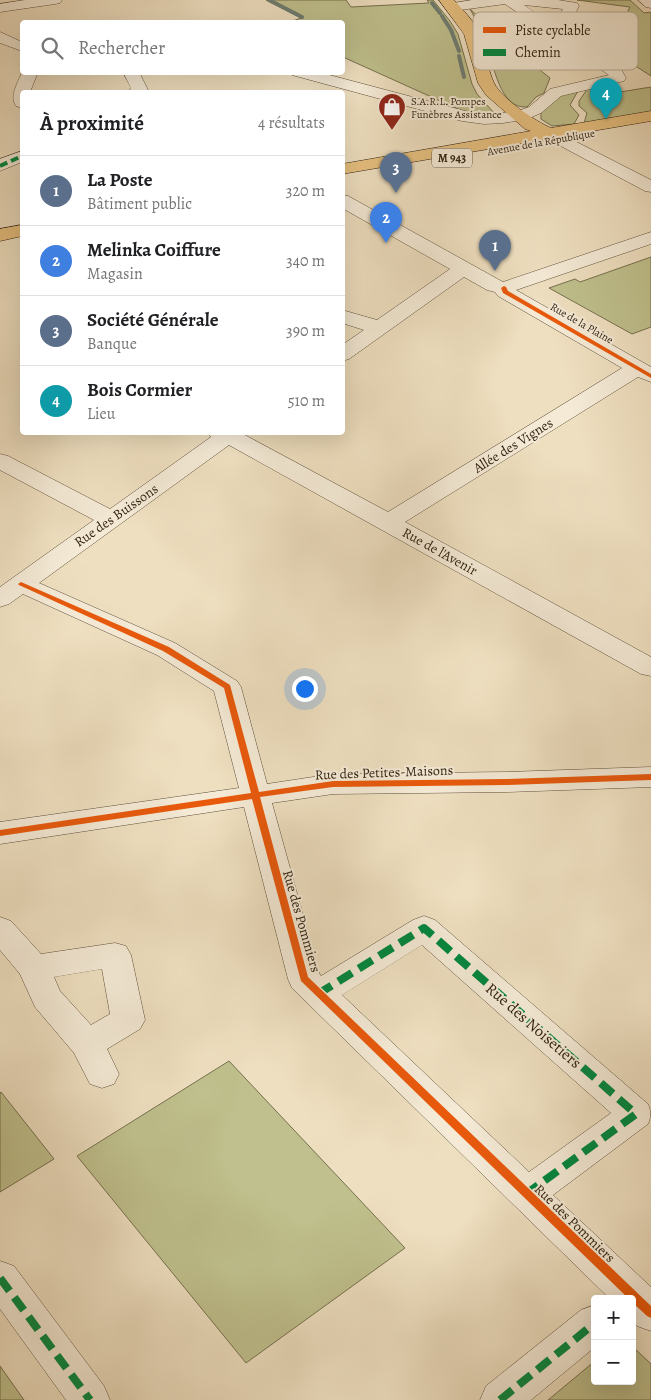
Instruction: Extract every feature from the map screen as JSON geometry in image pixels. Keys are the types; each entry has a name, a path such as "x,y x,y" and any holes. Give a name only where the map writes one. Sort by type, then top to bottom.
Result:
{"main road":[{"path":"450,4 463,20 473,37"},
{"path":"483,70 491,92 503,104 539,130 556,136"},
{"name":"Avenue de la République","path":"345,176 651,116"},
{"path":"519,138 525,129 522,117"},
{"name":"Avenue de la République","path":"345,168 519,138 556,136 651,124"},
{"path":"0,228 20,224"},
{"path":"0,235 20,231"}],"street":[{"path":"0,8 55,0"},
{"path":"450,4 506,0 524,12"},
{"path":"521,0 572,6 568,12"},
{"path":"645,0 651,4"},
{"path":"0,37 20,46"},
{"path":"309,75 473,118 489,119 522,117 556,92 618,78 612,70"},
{"path":"22,90 29,75"},
{"path":"132,75 140,90"},
{"path":"556,136 651,186"},
{"path":"0,166 20,157"},
{"name":"Rue de la Plaine","path":"345,202 494,286 504,288 506,292 644,372"},
{"path":"504,288 651,238"},
{"path":"345,352 455,274 465,270"},
{"path":"345,317 380,328"},
{"name":"Allée des Vignes","path":"389,522 644,372"},
{"name":"Rue des Buissons","path":"8,590 110,519 225,435"},
{"name":"Rue de l'Avenir","path":"228,435 651,668"},
{"path":"0,461 110,519"},
{"name":"Rue des Pommiers","path":"8,590 166,649 227,687 304,979 628,1295"},
{"name":"Rue des Petites-Maisons","path":"0,833 333,784 507,782 651,777"},
{"name":"Rue des Noisetiers","path":"318,994 424,928 636,1114 526,1194"},
{"path":"0,929 34,968 47,998 87,1044 102,1074"},
{"path":"34,968 115,955 128,1020 87,1044"},
{"path":"0,1278 90,1400"},
{"path":"500,1400 591,1325"}],"green space":[{"path":"266,0 346,0 351,7 429,3 427,0 433,0 458,34 472,84 477,94 495,114 469,114 345,58 345,20 296,20 301,18"},
{"path":"577,0 630,0 644,13 651,12 651,76 638,68 638,12 628,12 630,7"},
{"path":"494,70 540,70 550,78 544,93 536,97 527,107 518,106 510,101 499,84"},
{"path":"608,84 620,92 651,87 651,113 584,123 587,113 579,106 579,101 586,91 582,88"},
{"path":"578,91 570,105 579,115 574,124 552,126 541,119 541,112 564,92"},
{"path":"651,257 651,327 632,334 549,288 575,279 580,282"},
{"path":"229,1061 405,1248 246,1363 77,1156"},
{"path":"0,1093 54,1159 0,1192"},
{"path":"636,1350 651,1364 651,1400 548,1400 591,1364 591,1385 636,1385"},
{"path":"0,1366 24,1400 0,1400"}],"waterway":[{"path":"269,0 302,17"},
{"path":"432,3 440,13"},
{"path":"442,16 451,30 459,51"},
{"path":"459,56 464,77"}],"marked path":[{"path":"0,166 20,157"},
{"path":"318,994 424,928 636,1114 526,1194"},
{"path":"0,1278 90,1400"},
{"path":"500,1400 591,1326"}],"cycle path":[{"path":"504,288 505,292 651,376"},
{"path":"21,584 166,649 227,687 304,979 651,1313"},
{"path":"0,833 333,784 507,782 651,777"}],"place":[{"name":"Bois Cormier","path":"606,119"},
{"name":"S.A.R.L. Pompes Funèbres Assistance","path":"392,131"},
{"name":"Société Générale","path":"396,193"},
{"name":"Melinka Coiffure","path":"386,243"},
{"name":"La Poste","path":"495,271"}]}
